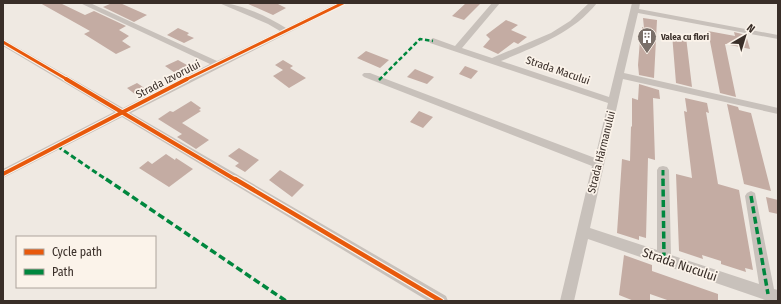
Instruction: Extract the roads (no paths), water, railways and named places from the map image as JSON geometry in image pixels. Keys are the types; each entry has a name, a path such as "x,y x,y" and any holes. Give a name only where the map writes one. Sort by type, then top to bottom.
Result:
{"street":[{"path":"84,3 217,64"},
{"path":"223,3 271,22 286,31"},
{"name":"Strada Izvorului","path":"3,174 217,64 343,3"},
{"path":"457,49 496,3"},
{"name":"Strada Macului","path":"493,61 554,35 573,23 593,3"},
{"path":"635,7 778,37"},
{"name":"Strada Hărmanului","path":"567,301 635,7"},
{"name":"Strada Macului","path":"433,40 614,102"},
{"path":"3,42 441,301"},
{"path":"367,75 598,164"},
{"path":"620,75 778,111"},
{"path":"663,170 664,259"},
{"path":"751,196 773,296"},
{"name":"Strada Nucului","path":"582,231 773,296"}],"place":[{"name":"Valea cu flori","path":"647,54"}]}
